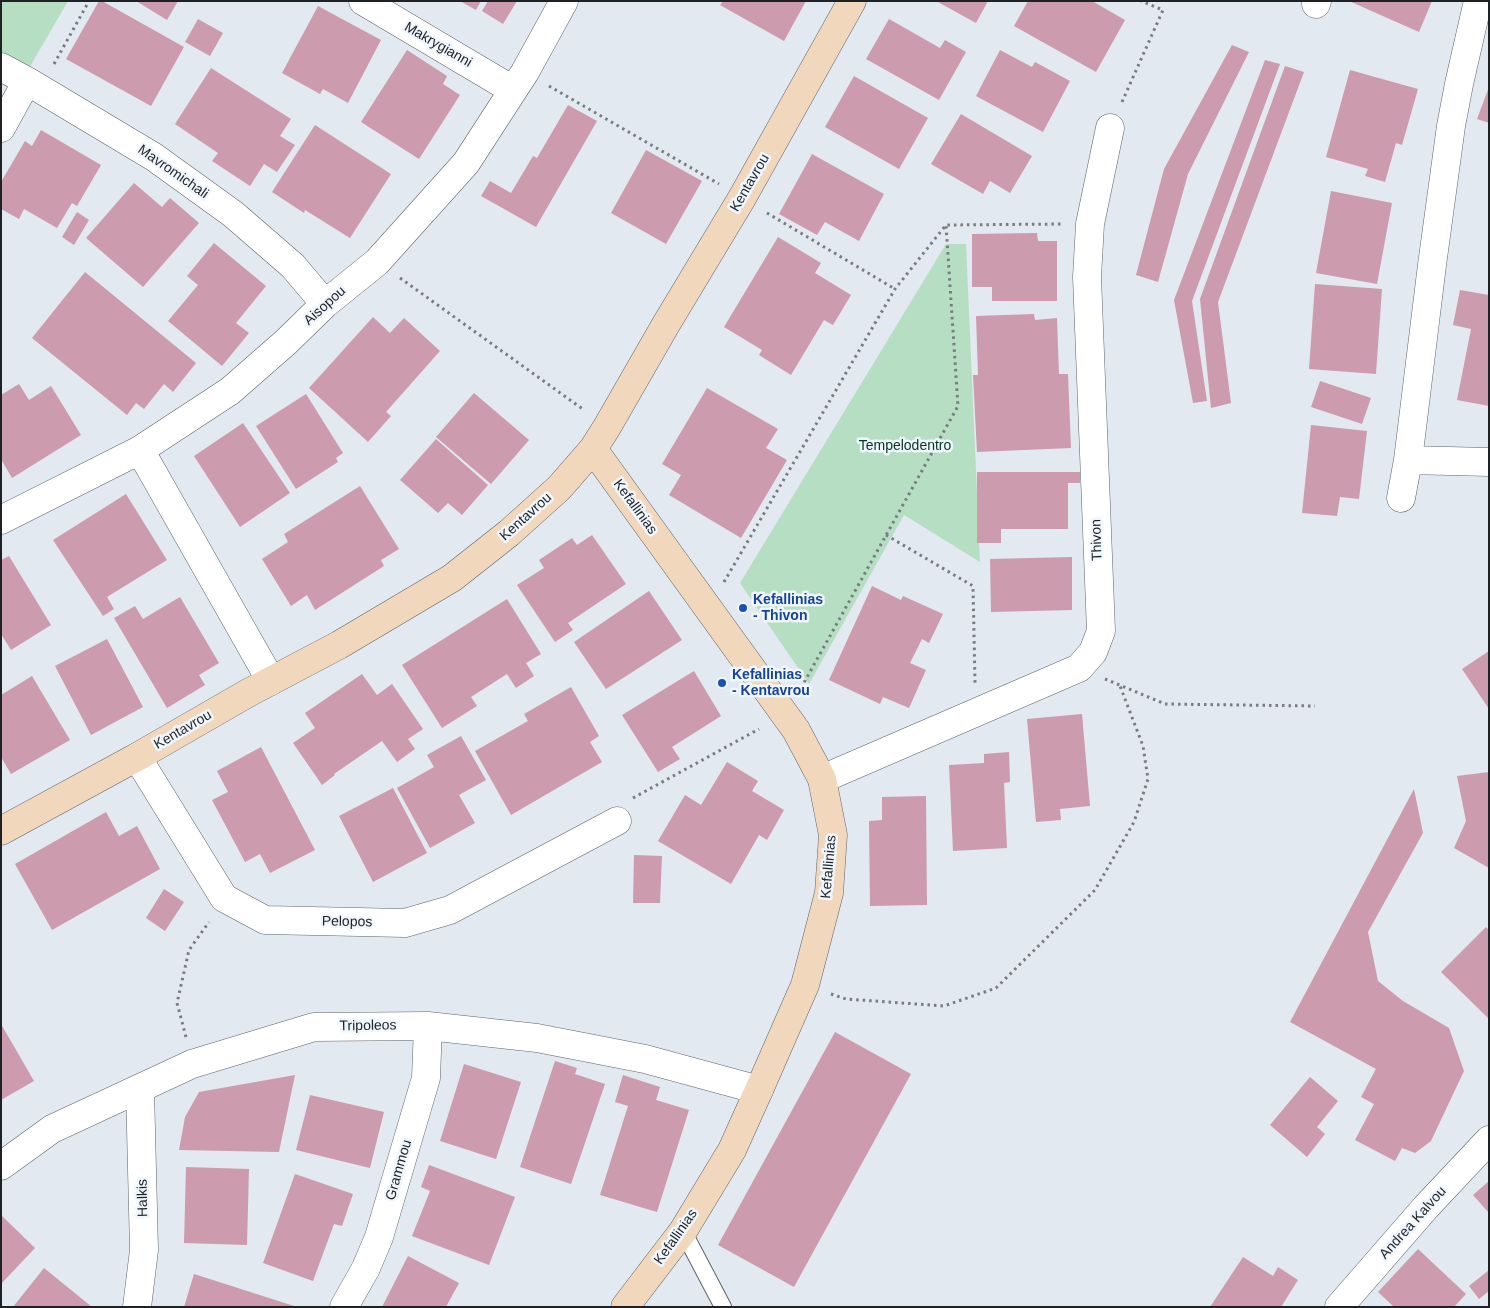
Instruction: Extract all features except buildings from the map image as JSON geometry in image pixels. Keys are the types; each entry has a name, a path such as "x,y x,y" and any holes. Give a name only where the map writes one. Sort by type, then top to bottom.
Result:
{"street":[{"name":"Makrygianni","path":"363,1 519,80"},
{"name":"Aisopou","path":"1,520 140,450 230,391 286,342 325,304 377,262 466,163 519,80 564,1"},
{"name":"Kentavrou","path":"1,831 271,681 339,646 452,578 509,533 559,488 600,438 742,198 852,1"},
{"path":"1401,498 1408,460 1451,126 1458,84 1478,1"},
{"name":"Mavromichali","path":"1,68 34,85 154,157 233,214 293,266 325,304"},
{"path":"1,128 34,85"},
{"name":"Thivon","path":"822,779 1079,668 1093,652 1101,631 1087,277 1090,224 1110,128"},
{"name":"Kefallinias","path":"600,438 709,608 796,730 822,779 833,835 828,893 805,985 759,1090 732,1150 683,1231 625,1307"},
{"path":"140,450 271,681"},
{"path":"1408,460 1489,462"},
{"path":"137,757 224,898"},
{"name":"Pelopos","path":"224,898 265,920 405,923 450,910 617,820"},
{"name":"Tripoleos","path":"1,1166 52,1129 192,1064 314,1027 428,1026 537,1038 645,1058 759,1090"},
{"name":"Grammou","path":"344,1307 366,1268 379,1237 426,1078 428,1026"},
{"name":"Halkis","path":"137,1307 144,1250 140,1089"},
{"name":"Andrea Kalvou","path":"1339,1307 1426,1207 1489,1140"}],"lane":[{"path":"683,1231 724,1307"}],"path":[{"path":"34,85 90,1"},
{"path":"1110,128 1163,10 1141,1"},
{"path":"519,80 742,198 895,289"},
{"path":"946,226 1090,224"},
{"path":"709,608 895,289 946,226"},
{"path":"617,820 615,808 785,715 958,406 946,226"},
{"path":"377,262 600,438"},
{"path":"886,535 973,586 975,713"},
{"path":"1079,668 1165,704 1315,706"},
{"path":"805,985 846,999 944,1006 996,988 1095,890 1134,822 1148,779 1143,746 1120,686"},
{"path":"192,1064 177,1003 189,950 224,898"}],"green space":[{"path":"1,1 68,1 28,70 1,55"},
{"name":"Tempelodentro","path":"946,244 966,244 980,562 904,515 809,684 740,583"}],"place":[{"name":"Kefallinias - Thivon","path":"743,608"},
{"name":"Kefallinias - Kentavrou","path":"722,683"}]}
